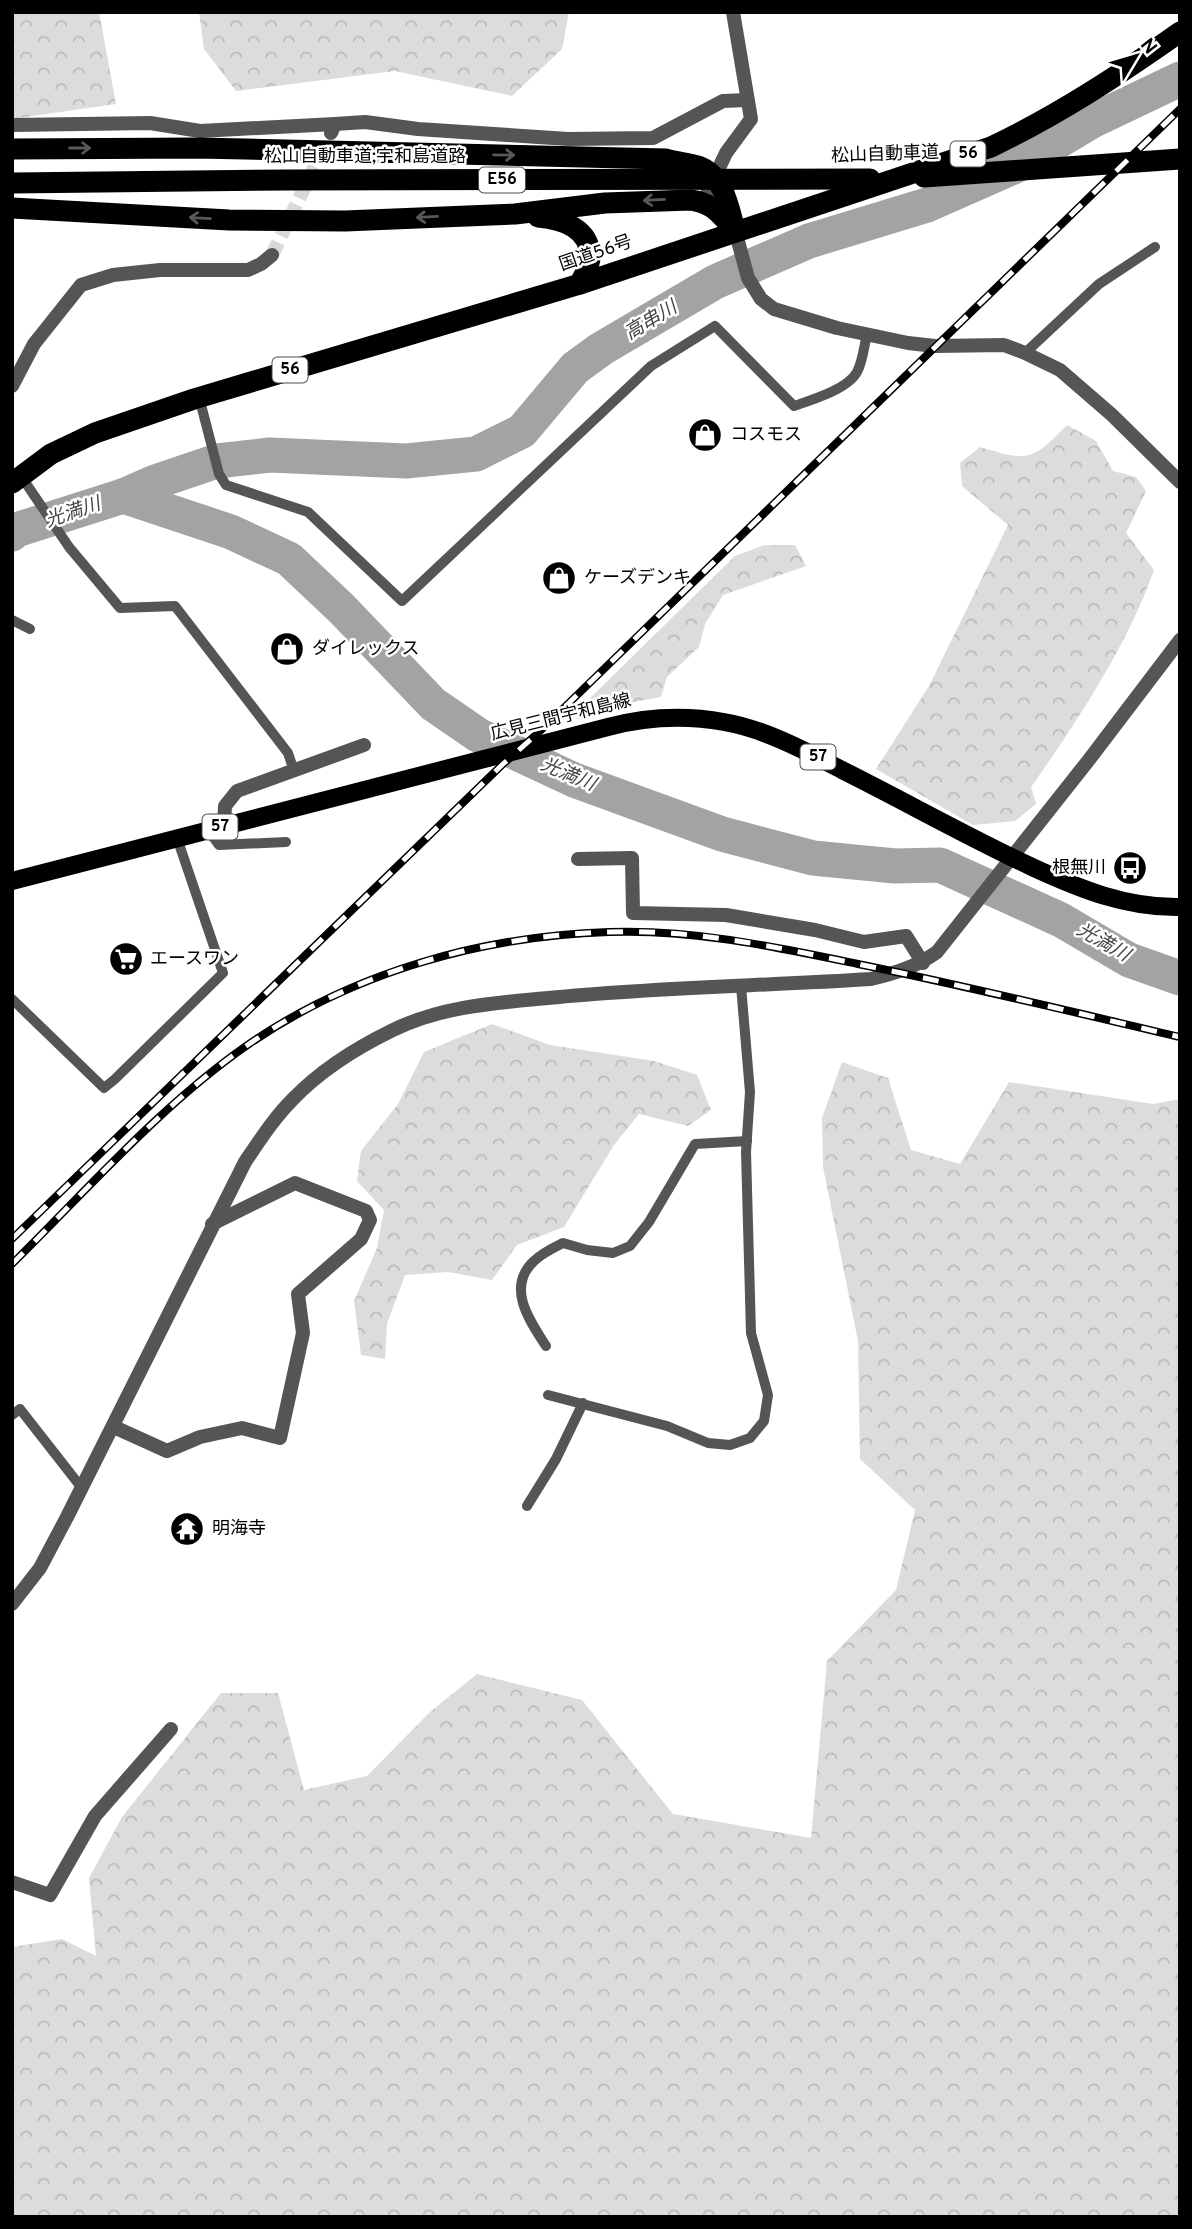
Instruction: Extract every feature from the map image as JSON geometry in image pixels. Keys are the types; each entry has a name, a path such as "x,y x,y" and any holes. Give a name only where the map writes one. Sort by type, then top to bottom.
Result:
{"highway":[{"name":"国道56号","path":"17,479 51,454 95,433 199,397 580,284 735,230 991,147 1046,120 1113,79 1180,32"},
{"path":"12,149 198,148 666,159 701,166 717,178 726,197 735,230"},
{"name":"松山自動車道","path":"717,178 868,179 1180,159"},
{"name":"松山自動車道;宇和島道路","path":"12,183 717,178"},
{"path":"12,208 242,220 345,220 515,214 605,202 667,200 703,202 714,207 735,230"},
{"path":"515,214 559,219 578,230 589,247 590,260 580,284"}],"main road":[{"name":"広見三間宇和島線","path":"12,881 637,720 688,718 725,722 820,758 1011,857 1083,890 1142,905 1180,907"}],"street":[{"path":"703,202 717,178 726,153 751,119 733,12"},
{"path":"12,125 150,123 200,131 333,128 365,121 418,129 568,139 653,138 723,101 747,100"},
{"path":"735,230 748,278 761,299 774,309 837,328 934,346 1004,345 1025,353 1060,370 1112,415 1180,482"},
{"path":"12,386 34,344 81,285 113,275 160,270 248,270 272,255"},
{"path":"12,1604 40,1568 114,1427 212,1224 245,1162 271,1124 293,1099 345,1058 394,1030 436,1013 481,1004 600,993 871,979 923,963 937,952 1180,640"},
{"path":"216,828 225,806 237,791 364,745"},
{"path":"578,859 632,858 633,913 726,915 815,930 863,942 906,936 923,963"},
{"path":"114,1427 167,1451 200,1437 242,1428 280,1438 303,1333 298,1294 361,1239 370,1220 366,1211 295,1183 212,1224"},
{"path":"12,1882 50,1895 95,1816 171,1729"}],"lane":[{"path":"1025,353 1099,284 1155,247"},
{"path":"199,397 219,474 226,485 308,512 402,601 651,366 715,326 794,406 852,381 858,370 867,334"},
{"path":"17,479 36,499 62,538 120,608 175,606 288,753 294,771"},
{"path":"12,620 30,629"},
{"path":"216,828 219,845 286,842"},
{"path":"12,999 104,1088 115,1079 223,973 177,838"},
{"path":"548,1395 667,1426 708,1443 730,1446 750,1438 764,1421 768,1395 751,1334 747,1141 750,1092 741,986"},
{"path":"546,1346 529,1319 520,1294 523,1272 536,1259 563,1242 587,1250 613,1253 630,1246 649,1222 695,1144 747,1141"},
{"path":"527,1506 556,1460 583,1403"},
{"path":"12,1415 20,1409 81,1488"}],"green space":[{"path":"12,12 99,12 116,104 12,119"},
{"path":"199,12 569,12 562,49 512,96 395,71 236,91 204,49"},
{"path":"1067,425 1096,441 1113,471 1136,477 1146,491 1126,533 1154,570 1116,654 1031,787 1036,804 1015,821 973,825 876,769 929,686 1008,525 962,486 960,463 980,447 1019,456 1037,452"},
{"path":"765,545 795,545 806,566 723,595 705,624 699,647 667,677 661,697 582,715 587,701 735,556"},
{"path":"492,1024 550,1045 654,1061 697,1075 711,1110 688,1126 639,1114 614,1145 564,1227 517,1245 492,1280 448,1272 405,1275 387,1324 385,1359 361,1355 354,1301 377,1248 384,1210 357,1181 361,1151 398,1104 424,1052"},
{"path":"842,1062 888,1078 911,1150 960,1164 1009,1082 1153,1104 1180,1099 1180,2217 12,2217 12,1947 62,1939 96,1956 89,1878 122,1817 221,1693 278,1693 304,1790 367,1776 430,1712 477,1674 582,1700 673,1814 811,1838 827,1661 896,1590 915,1510 860,1459 858,1341 823,1167 822,1118"}],"waterway":[{"name":"高串川","path":"12,534 16,530 123,496 217,461 270,455 406,461 476,454 522,431 575,368 601,349 715,282 809,241 927,205 1020,164 1092,121 1180,79"},
{"name":"光満川","path":"123,496 231,532 289,559 342,609 433,704 478,735 574,780 722,834 813,858 895,866 940,865 1061,920 1129,960 1180,978"}],"tunnel":[{"path":"272,255 325,145"}],"railway":[{"path":"12,1239 1180,109"},
{"path":"12,1264 156,1120 249,1044 289,1019 376,978 467,950 561,935 609,932 703,936 796,951 898,972 1180,1037"}],"place":[{"name":"コスモス","path":"705,435"},
{"name":"ケーズデンキ","path":"559,578"},
{"name":"ダイレックス","path":"287,649"},
{"name":"根無川","path":"1130,868"},
{"name":"エースワン","path":"126,959"},
{"name":"明海寺","path":"187,1529"}]}
